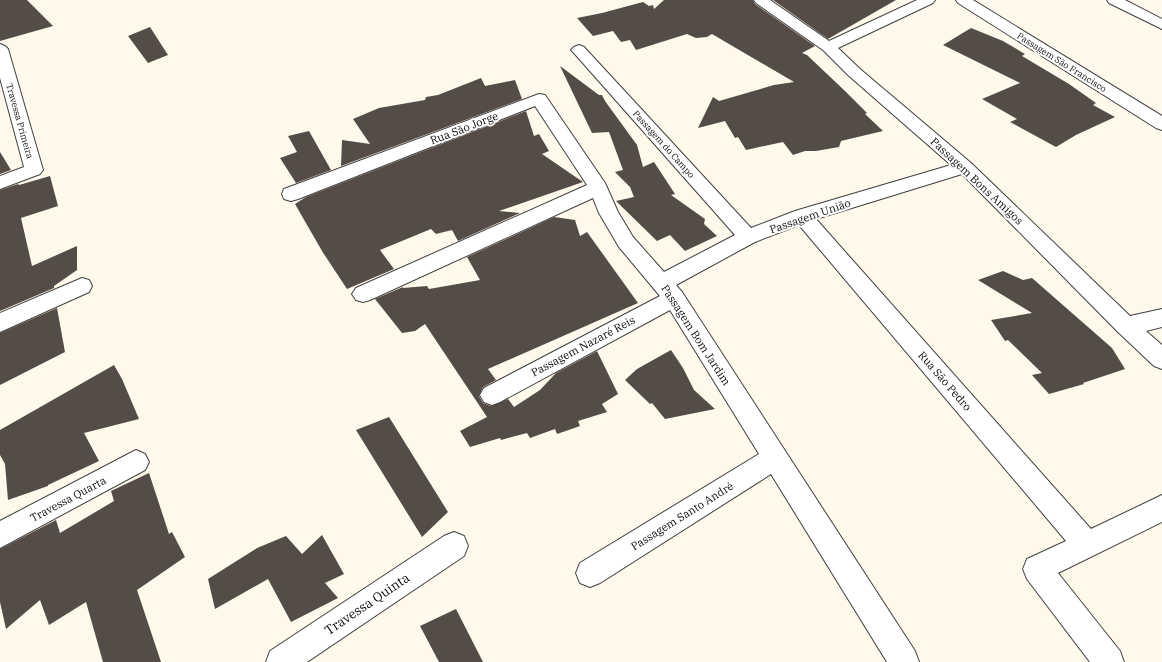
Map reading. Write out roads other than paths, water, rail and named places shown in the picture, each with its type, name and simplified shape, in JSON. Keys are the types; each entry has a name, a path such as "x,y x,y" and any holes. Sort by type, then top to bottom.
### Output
{"street":[{"name":"Passagem Bons Amigos","path":"761,0 828,47 854,72 965,167 1126,326 1162,359"},
{"path":"828,47 928,0"},
{"name":"Passagem São Francisco","path":"962,0 1162,124"},
{"path":"1114,0 1162,25"},
{"name":"Travessa Primeira","path":"0,48 34,170 0,183"},
{"name":"Passagem do Campo","path":"579,50 748,237"},
{"name":"Rua São Jorge","path":"291,194 539,99 598,188"},
{"name":"Passagem União","path":"668,290 748,237 802,216 965,167"},
{"path":"363,294 598,188"},
{"name":"Passagem Bom Jardim","path":"598,188 609,213 626,242 668,290 904,662"},
{"name":"Rua São Pedro","path":"802,216 1087,545"},
{"path":"0,323 82,286"},
{"name":"Passagem Nazaré Reis","path":"492,395 668,290"},
{"path":"1126,326 1162,318"},
{"name":"Passagem Santo André","path":"590,573 774,459"},
{"name":"Travessa Quarta","path":"0,535 136,462"},
{"path":"1109,662 1037,570 1162,508"},
{"name":"Travessa Quinta","path":"281,662 454,546"}]}
